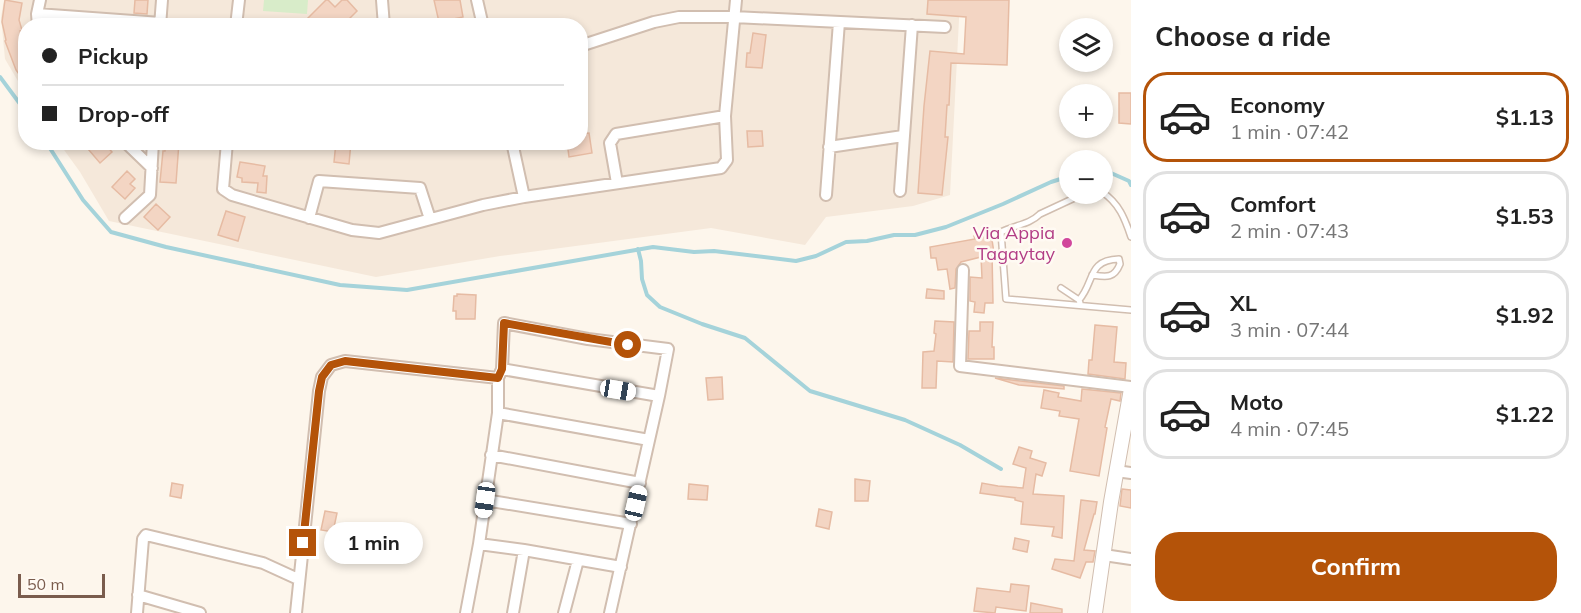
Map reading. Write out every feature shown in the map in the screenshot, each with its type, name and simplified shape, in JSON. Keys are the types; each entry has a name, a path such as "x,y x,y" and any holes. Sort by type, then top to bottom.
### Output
{"street":[{"path":"37,18 40,0"},
{"path":"160,18 162,0"},
{"path":"237,18 239,0"},
{"path":"382,0 383,18"},
{"path":"477,0 481,18"},
{"path":"225,150 223,189 232,195 352,230 379,233 483,205 524,197 721,168 727,160 725,116 736,0"},
{"path":"37,14 69,18"},
{"path":"588,43 654,22 679,17 734,17 945,27"},
{"path":"826,195 839,22"},
{"path":"900,191 912,25"},
{"path":"616,183 609,143 616,134 725,116"},
{"path":"829,147 903,136"},
{"path":"133,150 152,168"},
{"path":"125,218 150,195 153,150"},
{"path":"514,150 524,197"},
{"path":"309,218 319,182 420,188 430,219"},
{"path":"963,270 960,366 1131,388 1095,613"},
{"path":"466,613 479,544 498,412 504,323 608,342 668,350 610,613"},
{"path":"296,613 319,391 322,377 331,365 345,361 500,374 659,396"},
{"path":"498,412 649,441"},
{"path":"491,455 640,483"},
{"path":"1116,471 1131,473"},
{"path":"485,500 631,524"},
{"path":"136,613 143,539 146,535 263,563 298,579"},
{"path":"479,544 621,567"},
{"path":"513,613 524,550"},
{"path":"1104,555 1131,560"},
{"path":"564,613 578,560"},
{"path":"138,595 200,613"}],"lane":[{"path":"1113,200 1127,224 1131,237"},
{"path":"1062,204 1025,224 1001,232 1006,299 1080,303 1131,310"},
{"path":"1080,303 1089,279 1097,267 1103,261 1119,259 1120,264 1112,276 1092,275"},
{"path":"1060,288 1080,303"}],"shaded area":[{"path":"4,0 960,0 950,195 913,206 826,217 805,245 711,228 500,256 376,277 109,221 64,150 588,150 588,18 18,18 18,81 5,59 1,17"}],"green space":[{"path":"264,0 308,0 307,14 263,11"}],"building":[{"path":"5,0 22,3 18,18 18,73 5,41 2,22"},
{"path":"135,0 148,0 147,14 134,13"},
{"path":"326,0 335,7 342,0 347,0 357,11 350,18 308,18"},
{"path":"434,0 460,0 463,17 438,18"},
{"path":"928,0 1009,0 1007,65 951,63 945,137 948,137 942,195 918,193 930,51 964,54 966,17 927,14"},
{"path":"753,33 766,35 762,68 746,67 747,53 750,53"},
{"path":"1119,93 1131,93 1131,124 1119,123"},
{"path":"747,131 762,131 763,146 748,147"},
{"path":"588,133 592,153 569,157 568,150 588,150"},
{"path":"89,150 110,150 112,152 100,163"},
{"path":"178,150 176,183 160,182 163,151"},
{"path":"335,150 350,150 349,164 334,162"},
{"path":"240,162 265,166 263,176 267,176 266,193 257,192 258,183 242,182 242,178 237,177"},
{"path":"127,171 135,179 130,184 135,188 125,199 112,187"},
{"path":"156,204 170,217 158,230 144,217"},
{"path":"226,211 245,217 238,241 218,235"},
{"path":"991,233 994,253 992,253 993,303 985,303 984,313 974,312 975,302 970,301 970,277 982,278 981,257 961,262 956,269 955,288 950,289 947,269 938,270 936,258 931,258 930,247 975,239 974,236"},
{"path":"927,289 944,291 944,299 926,298"},
{"path":"457,294 476,295 475,319 456,319 456,311 453,311 454,296"},
{"path":"935,321 954,322 953,362 937,361 936,388 922,388 923,352 934,351"},
{"path":"980,322 993,322 994,359 968,359 969,331 980,331"},
{"path":"1095,325 1117,327 1114,362 1126,363 1125,379 1088,374 1089,360 1092,360"},
{"path":"722,377 723,399 708,400 706,378"},
{"path":"995,378 1064,386 1064,389 1019,385"},
{"path":"1082,389 1121,393 1120,401 1111,399 1099,476 1070,471 1079,419 1059,416 1060,411 1041,408 1044,390 1059,393 1058,397 1081,401"},
{"path":"1019,447 1032,451 1030,458 1046,463 1042,476 1036,474 1033,494 1064,496 1062,538 1052,536 1054,527 1021,524 1023,502 1015,498 980,493 982,483 1023,488 1026,468 1013,464"},
{"path":"855,479 870,481 868,501 855,501"},
{"path":"172,483 183,485 181,498 170,496"},
{"path":"689,484 708,486 707,500 688,499"},
{"path":"1122,489 1131,490 1131,508 1120,506"},
{"path":"1081,500 1097,502 1084,550 1095,551 1093,562 1086,562 1080,578 1052,569 1055,559 1074,561"},
{"path":"819,509 832,512 829,529 816,526"},
{"path":"325,511 337,513 333,532 321,530"},
{"path":"1015,538 1029,541 1027,552 1013,549"},
{"path":"1011,584 1029,586 1026,611 996,607 995,613 974,611 977,588 1010,592"},
{"path":"1031,603 1062,609 1062,613 1030,613"}],"waterway":[{"path":"0,77 18,101"},
{"path":"51,150 83,200 111,232 166,247 340,285 407,290 653,247 694,252 714,251 796,261 816,256 846,242 867,241 894,235 915,235 946,227 1059,179"},
{"path":"1113,174 1129,181 1131,185"},
{"path":"638,249 642,279 647,295 660,307 745,338 810,391 905,420 960,445 1001,469"}],"place":[{"name":"Via Appia Tagaytay","path":"1067,243"}],"route":[{"path":"303,543 319,391 322,377 331,365 345,361 498,378 502,369 504,323 628,345"}]}
